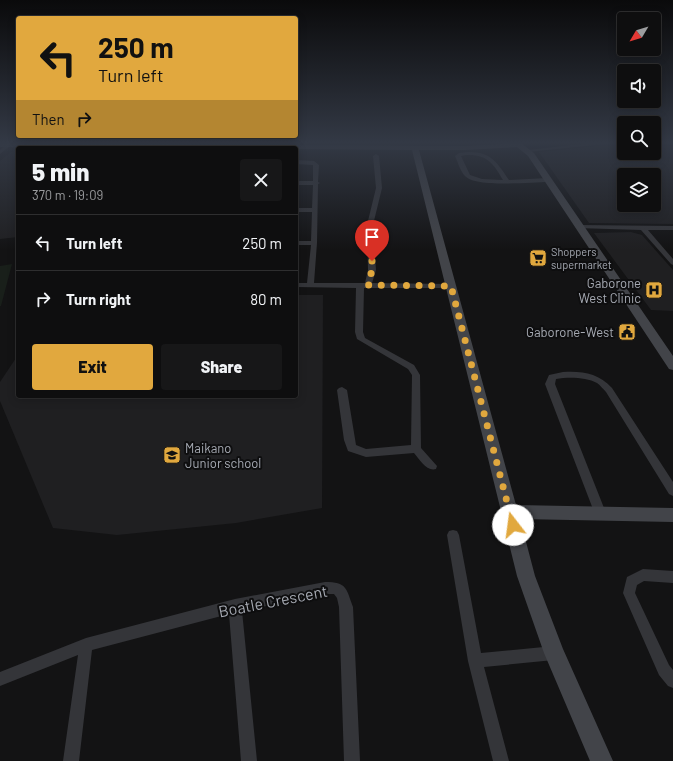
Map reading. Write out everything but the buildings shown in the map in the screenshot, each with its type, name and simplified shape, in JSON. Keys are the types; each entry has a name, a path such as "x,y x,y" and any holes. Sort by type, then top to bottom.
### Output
{"street":[{"path":"310,285 314,243 317,179"},
{"path":"378,179 379,188 370,225 372,270 364,285 359,332 361,339 411,367 416,375 416,449 432,466"},
{"path":"423,179 526,576 554,653 602,761"},
{"path":"474,179 481,181 548,180 673,366"},
{"path":"298,183 317,183"},
{"path":"298,210 315,210"},
{"path":"579,227 673,228"},
{"path":"642,227 673,263"},
{"path":"298,243 314,243"},
{"path":"298,285 451,286"},
{"path":"600,513 550,384 552,377 559,375 592,378 601,382 609,390 673,491"},
{"path":"342,390 349,440 352,448 366,453 416,449"},
{"path":"509,512 673,515"},
{"path":"453,535 475,661 501,761"},
{"path":"673,577 643,575 631,581 629,593 664,670 673,681"},
{"name":"Boatle Crescent","path":"0,679 86,645 235,606 325,588 337,588 342,594 346,607 352,761"},
{"path":"235,606 249,761"},
{"path":"72,761 86,645"},
{"path":"475,661 554,653"}],"shaded area":[{"path":"0,179 16,179 16,237 0,239"},
{"path":"558,179 617,179 617,212 661,212 661,179 673,179 673,224 589,223"},
{"name":"Gaborone West Clinic","path":"631,232 642,235 673,270 673,311 651,310 594,233"},
{"path":"12,264 1,306 0,306 0,266"},
{"name":"Maikano Junior school","path":"298,295 323,295 322,508 236,523 117,535 53,528 0,401 0,382 16,358 16,398 298,398"}],"place":[{"name":"Shoppers supermarket","path":"538,258"},
{"name":"Gaborone West Clinic","path":"654,290"},
{"name":"Gaborone-West","path":"627,332"},
{"name":"Maikano Junior school","path":"172,455"}],"route":[{"path":"372,261 372,270 368,285 451,286 513,525"}]}
